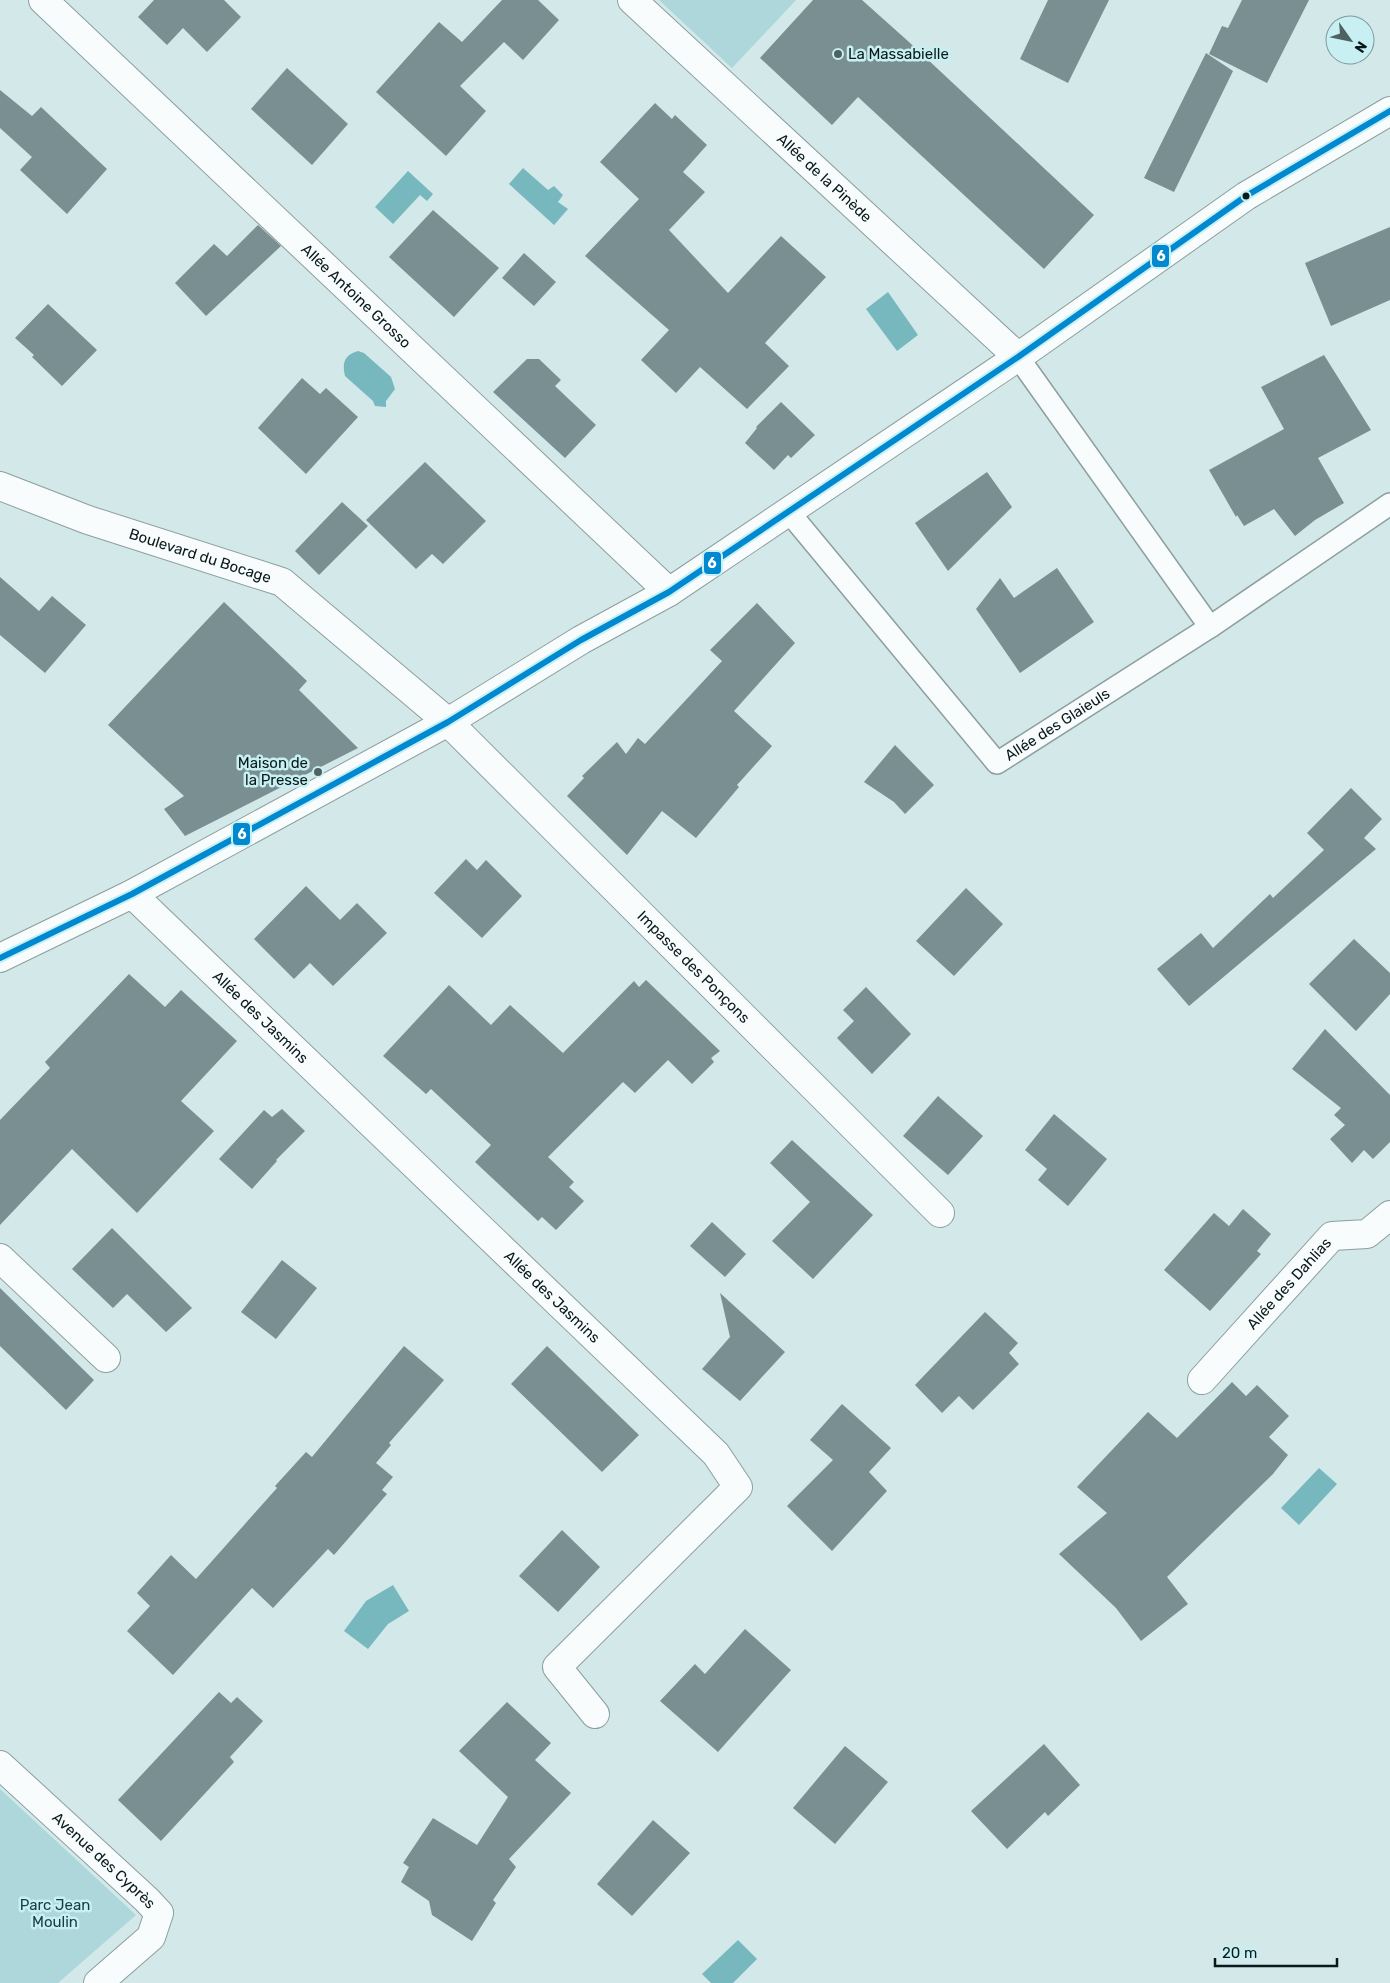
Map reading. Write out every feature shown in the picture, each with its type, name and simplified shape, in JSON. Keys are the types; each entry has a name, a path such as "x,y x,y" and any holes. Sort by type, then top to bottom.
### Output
{"street":[{"name":"Allée Antoine Grosso","path":"43,0 669,592"},
{"name":"Allée de la Pinède","path":"632,0 1018,356"},
{"path":"0,958 132,894 448,722 581,640 669,592 1018,356 1246,196 1390,111"},
{"name":"Boulevard du Bocage","path":"0,486 88,520 282,582 448,722"},
{"name":"Impasse des Ponçons","path":"448,722 940,1213"},
{"name":"Allée des Jasmins","path":"132,894 716,1454 738,1487 558,1667 596,1714"},
{"name":"Allée des Dahlias","path":"1202,1380 1332,1236 1367,1234 1390,1215"},
{"path":"0,1258 106,1358"},
{"name":"Avenue des Cyprès","path":"0,1764 159,1913 150,1937 98,1983"}],"lane":[{"path":"1018,356 1210,627"},
{"name":"Allée des Glaieuls","path":"788,511 997,762 1210,627 1390,504"}],"green space":[{"path":"659,0 796,0 732,68"},
{"name":"Parc Jean Moulin","path":"0,1789 136,1915 58,1983 0,1983"}],"shaded area":[{"path":"523,168 548,190 554,186 563,195 558,202 568,209 554,225 509,184"},
{"path":"408,171 433,194 427,201 420,195 393,224 375,207"},
{"path":"888,292 918,335 897,351 866,309"},
{"path":"358,351 364,353 391,377 395,389 386,401 386,407 375,406 373,401 345,376 345,360"},
{"path":"1319,1468 1337,1484 1299,1525 1281,1508"},
{"path":"393,1585 409,1611 388,1624 368,1649 344,1631 366,1601"},
{"path":"738,1940 757,1959 733,1983 711,1983 702,1974"}],"building":[{"path":"154,0 224,0 241,17 207,52 183,28 167,45 138,17"},
{"path":"502,0 538,0 559,20 523,60 504,42 460,86 486,111 446,156 376,92 439,22 462,42"},
{"path":"813,0 862,0 1094,215 1044,269 858,97 832,125 760,58"},
{"path":"1048,0 1109,0 1068,83 1020,59"},
{"path":"1242,0 1309,0 1267,83 1209,54 1222,26 1228,28"},
{"path":"1206,53 1233,71 1174,192 1144,178"},
{"path":"287,68 348,124 312,165 251,109"},
{"path":"0,90 32,116 41,107 107,169 67,214 20,170 32,157 0,128"},
{"path":"655,103 672,119 675,115 707,145 683,172 705,192 669,230 728,293 781,236 826,277 765,343 789,366 747,409 700,367 676,393 641,360 669,330 585,256 639,199 600,162"},
{"path":"433,210 499,268 454,317 389,257"},
{"path":"258,225 281,246 206,316 175,283 214,244 227,256"},
{"path":"1390,227 1390,300 1331,326 1305,263"},
{"path":"524,253 556,282 534,306 502,278"},
{"path":"48,304 97,350 62,386 32,357 34,355 15,338"},
{"path":"1324,355 1371,430 1318,458 1344,503 1315,520 1295,536 1274,509 1244,526 1237,515 1236,517 1209,470 1284,429 1261,387"},
{"path":"527,359 539,359 561,380 555,386 596,425 565,458 493,392"},
{"path":"302,378 320,394 326,388 358,417 306,474 258,428"},
{"path":"781,402 815,435 791,458 788,455 774,470 745,443 756,427"},
{"path":"425,462 486,521 443,564 432,554 416,569 366,520"},
{"path":"987,472 1012,507 948,571 915,523"},
{"path":"342,502 368,526 319,575 295,551"},
{"path":"1057,568 1094,622 1020,673 976,609 1000,578 1014,598"},
{"path":"0,577 39,611 52,596 86,625 45,673 0,635"},
{"path":"224,602 307,681 299,690 358,748 185,836 164,809 184,796 108,725"},
{"path":"757,603 795,643 734,711 772,746 737,785 739,787 696,838 662,811 627,855 567,796 584,778 582,776 617,742 626,754 638,738 645,744 722,661 710,650"},
{"path":"895,745 934,785 905,814 894,802 864,782"},
{"path":"1351,788 1382,819 1364,838 1376,849 1189,1006 1157,969 1201,933 1213,948 1270,894 1273,898 1324,850 1307,833"},
{"path":"466,859 477,870 486,860 522,896 482,938 434,893"},
{"path":"306,886 340,920 357,903 387,933 333,986 310,963 294,979 254,939"},
{"path":"966,888 1003,924 954,976 916,941"},
{"path":"1354,939 1390,973 1390,994 1356,1031 1309,984"},
{"path":"129,974 165,1007 181,990 237,1041 181,1101 214,1131 137,1213 72,1149 0,1225 0,1120 50,1068 45,1062"},
{"path":"646,980 720,1051 711,1058 714,1062 692,1084 668,1060 635,1093 623,1082 548,1157 574,1182 569,1187 584,1201 556,1230 542,1217 538,1221 475,1162 491,1145 431,1089 426,1094 383,1056 449,985 491,1025 510,1005 563,1053 634,981 639,987"},
{"path":"866,987 911,1034 872,1074 837,1038 854,1021 843,1010"},
{"path":"1325,1029 1390,1095 1390,1142 1373,1159 1364,1150 1352,1163 1330,1139 1345,1125 1334,1115 1341,1108 1292,1069"},
{"path":"938,1096 983,1136 948,1175 903,1136"},
{"path":"282,1109 305,1131 276,1160 252,1189 219,1159 264,1110 272,1117"},
{"path":"1054,1114 1107,1159 1068,1206 1038,1180 1047,1169 1025,1150"},
{"path":"792,1140 873,1215 813,1279 772,1241 810,1202 770,1163"},
{"path":"1243,1209 1271,1234 1257,1251 1261,1254 1210,1311 1164,1270 1214,1213 1229,1226"},
{"path":"712,1222 746,1254 725,1277 690,1246"},
{"path":"112,1228 192,1308 166,1332 127,1294 113,1308 72,1269"},
{"path":"282,1260 317,1288 276,1339 241,1312"},
{"path":"0,1288 94,1380 66,1410 0,1346"},
{"path":"720,1293 785,1352 740,1401 702,1369 730,1337"},
{"path":"985,1312 1018,1343 1009,1353 1019,1364 973,1410 959,1396 942,1413 915,1385"},
{"path":"404,1346 444,1380 389,1443 391,1445 376,1463 393,1477 382,1490 387,1494 334,1555 328,1549 273,1608 252,1588 173,1675 127,1631 150,1606 137,1593 171,1555 196,1579 277,1488 275,1486 306,1452 312,1457"},
{"path":"547,1346 639,1435 602,1472 511,1384"},
{"path":"1232,1382 1246,1396 1257,1385 1289,1416 1269,1437 1288,1455 1273,1474 1167,1577 1188,1604 1141,1641 1116,1608 1059,1554 1107,1513 1077,1487 1148,1412 1177,1438"},
{"path":"842,1404 891,1448 869,1472 887,1491 832,1551 787,1506 833,1460 810,1440"},
{"path":"562,1530 600,1567 558,1612 519,1576"},
{"path":"745,1629 791,1670 718,1752 660,1701 695,1664 705,1674"},
{"path":"219,1692 231,1703 237,1697 263,1721 230,1757 234,1762 161,1841 118,1800"},
{"path":"507,1702 551,1743 535,1760 571,1793 509,1859 516,1867 493,1900 496,1903 472,1941 432,1915 429,1901 401,1882 409,1867 403,1863 433,1818 477,1845 508,1797 459,1751"},
{"path":"1044,1744 1080,1785 1048,1816 1045,1812 1007,1849 971,1811"},
{"path":"845,1746 888,1782 835,1844 793,1808"},
{"path":"653,1820 690,1853 632,1916 597,1884"}],"transit line":[{"name":"6","path":"0,958 132,894 448,722 581,640 669,592 1018,357 1246,196 1390,111"}],"place":[{"name":"La Massabielle","path":"838,54"},
{"name":"Maison de la Presse","path":"318,772"}]}
